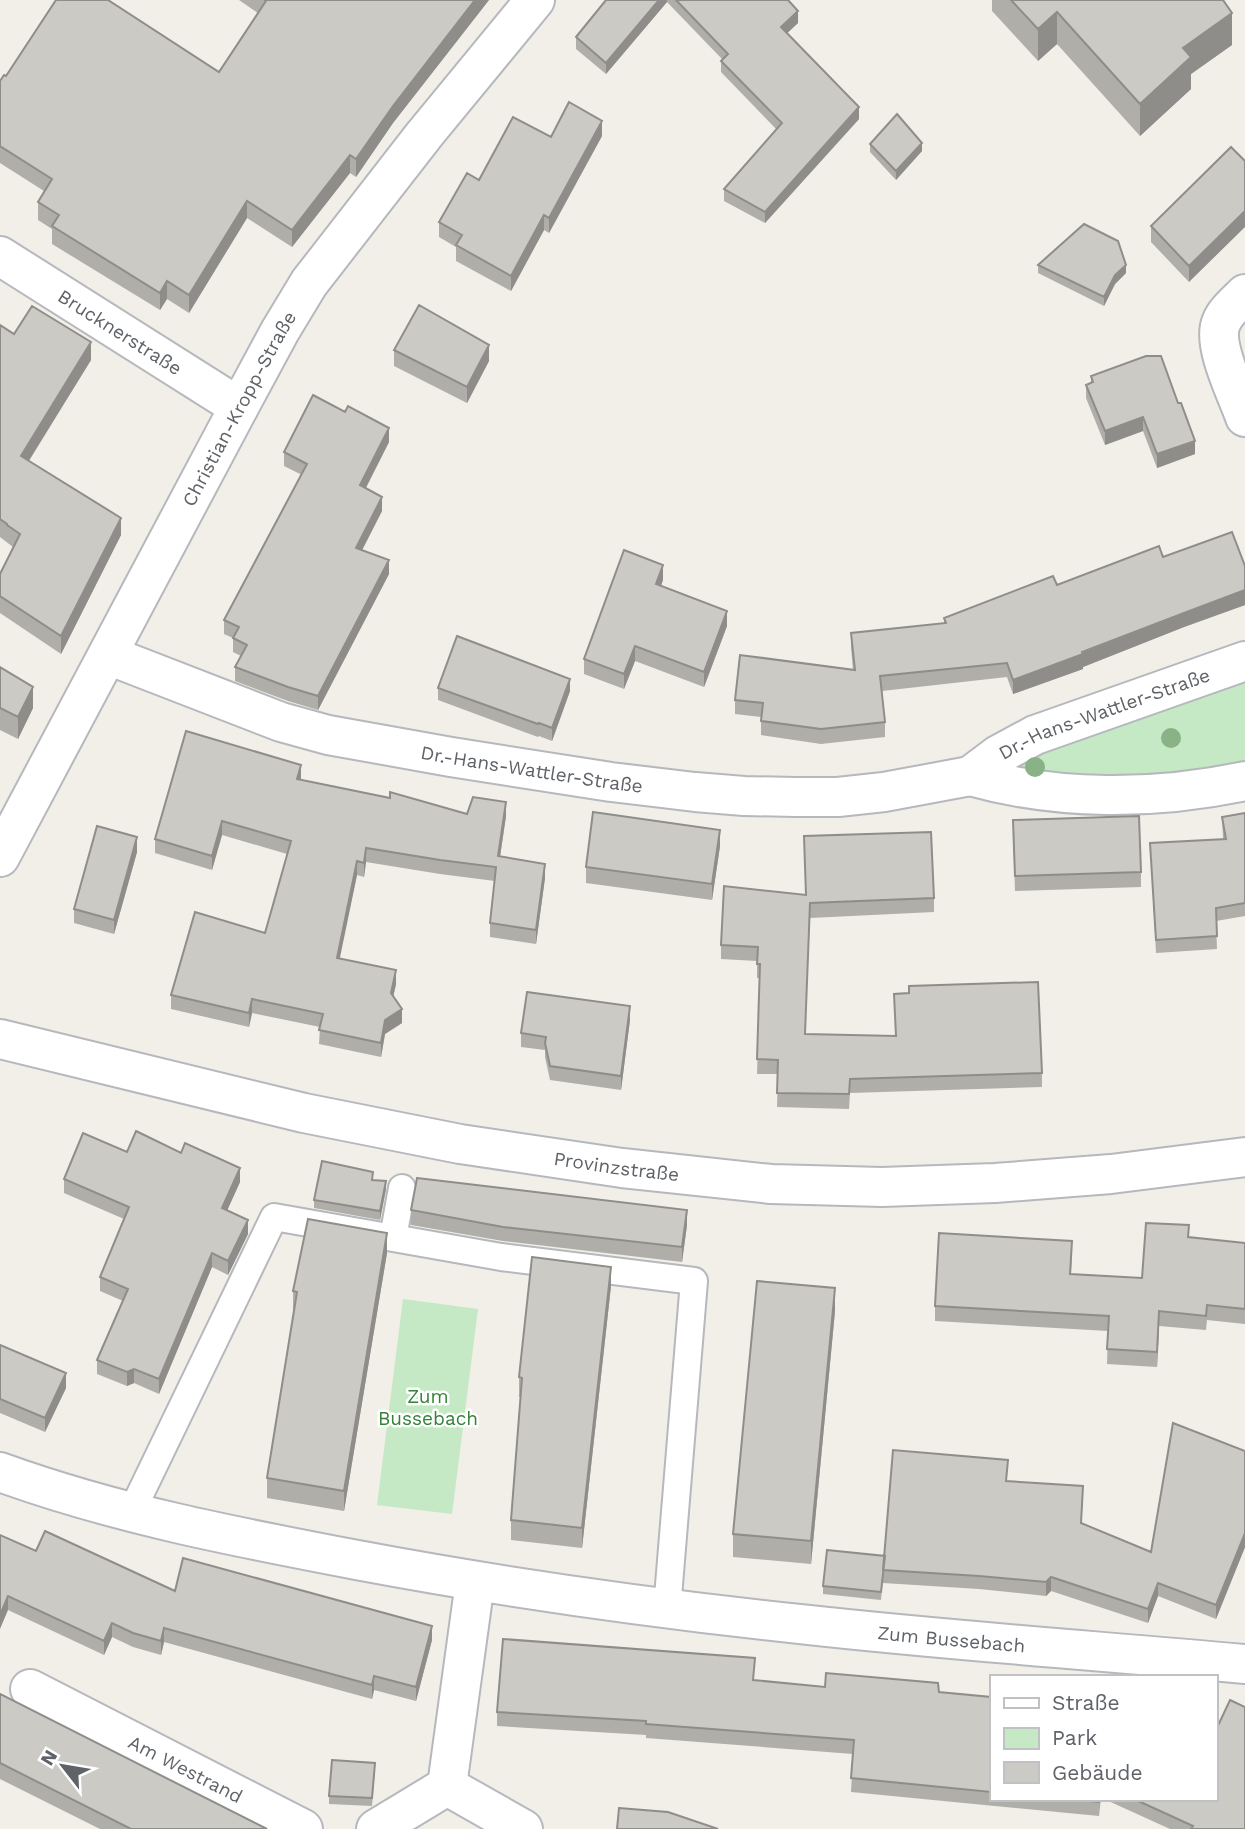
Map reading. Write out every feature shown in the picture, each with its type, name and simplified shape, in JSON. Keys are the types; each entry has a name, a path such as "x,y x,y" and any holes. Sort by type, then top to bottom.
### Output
{"street":[{"name":"Christian-Kropp-Straße","path":"0,857 12,808 108,655 280,331 309,283 424,135 535,0"},
{"name":"Brucknerstraße","path":"0,256 239,407"},
{"path":"1245,294 1225,315 1219,333 1221,352 1245,417"},
{"name":"Dr.-Hans-Wattler-Straße","path":"108,655 281,722 328,734 451,757 695,792 744,796 838,797 884,792 970,776 1048,792 1091,794 1181,792 1245,781"},
{"name":"Dr.-Hans-Wattler-Straße","path":"970,776 998,755 1035,735 1245,661"},
{"name":"Provinzstraße","path":"0,1039 304,1113 460,1144 622,1168 771,1184 882,1187 995,1184 1111,1174 1245,1157"},
{"name":"Zum Bussebach","path":"0,1472 131,1513 209,1532 475,1582 812,1626 1245,1664"},
{"path":"447,1786 475,1582"},
{"name":"Am Westrand","path":"30,1689 303,1829"},
{"path":"376,1829 447,1786"},
{"path":"447,1786 523,1829"}],"lane":[{"path":"393,1238 402,1188"},
{"path":"131,1513 274,1217 501,1256 694,1280 667,1609"}],"green space":[{"path":"1245,680 1245,761 1178,772 1096,778 1000,767"},
{"name":"Zum Bussebach","path":"403,1299 478,1309 452,1514 377,1505"}],"building":[{"path":"56,0 108,0 219,72 265,0 475,0 393,106 356,159 350,155 292,230 247,201 189,295 167,281 160,293 52,226 59,215 38,202 52,179 0,146 0,81"},
{"path":"606,0 659,0 606,63 576,37"},
{"path":"676,0 788,0 798,11 781,27 859,107 765,212 724,189 782,123 721,61 728,54"},
{"path":"1011,0 1223,0 1232,13 1183,48 1191,57 1140,104 1057,12 1038,29"},
{"path":"569,102 602,121 549,218 544,215 511,276 456,245 462,235 439,222 467,173 479,180 513,117 551,137"},
{"path":"897,114 922,143 896,171 870,144"},
{"path":"1231,147 1245,161 1245,211 1189,266 1151,226"},
{"path":"1084,224 1118,241 1126,265 1115,275 1104,297 1038,265"},
{"path":"419,305 489,345 467,387 394,350"},
{"path":"32,306 91,342 21,456 121,518 61,636 0,596 0,574 20,534 0,519 0,325 14,334"},
{"path":"1146,356 1161,356 1195,441 1157,454 1143,417 1105,431 1086,385 1093,382 1091,376"},
{"path":"313,395 345,412 348,406 389,428 360,485 382,497 356,548 389,560 318,696 235,667 247,645 233,638 239,627 224,620 307,464 284,452"},
{"path":"1232,532 1245,566 1245,590 1013,680 1007,663 880,676 885,722 821,729 761,721 763,703 735,700 740,655 855,670 851,633 946,623 944,618 1053,576 1057,585 1159,546 1163,557"},
{"path":"624,550 663,565 656,584 727,611 704,672 635,646 624,674 584,659"},
{"path":"457,636 570,679 552,728 438,688"},
{"path":"0,667 33,687 18,717 0,708"},
{"path":"186,731 301,765 297,779 390,798 390,792 467,814 473,797 506,802 498,856 545,864 536,930 490,923 496,867 366,848 364,863 357,861 337,958 396,970 391,993 402,1009 385,1020 381,1043 319,1030 323,1014 252,999 249,1013 171,995 195,912 265,933 291,841 222,821 212,856 155,839"},
{"path":"593,812 720,830 712,884 586,867"},
{"path":"1245,813 1245,903 1216,908 1217,936 1156,940 1150,843 1226,839 1222,817"},
{"path":"1139,816 1141,872 1015,876 1013,820"},
{"path":"97,826 137,837 114,920 74,909"},
{"path":"931,832 934,898 810,903 805,1034 896,1036 894,994 909,993 909,986 1038,982 1042,1073 850,1079 849,1094 777,1093 778,1060 757,1059 760,964 757,964 758,947 721,945 724,886 806,895 804,836"},
{"path":"527,992 630,1006 621,1076 550,1066 546,1037 521,1033"},
{"path":"136,1131 181,1153 185,1143 240,1168 222,1208 248,1220 228,1261 212,1253 159,1379 134,1369 127,1372 97,1360 128,1289 100,1277 129,1207 64,1179 83,1133 127,1152"},
{"path":"322,1161 373,1172 372,1180 386,1181 380,1211 314,1200"},
{"path":"417,1178 687,1210 682,1247 503,1227 411,1210"},
{"path":"308,1219 387,1233 344,1491 267,1478 297,1292 293,1291"},
{"path":"1146,1223 1189,1225 1188,1237 1245,1243 1245,1309 1207,1305 1206,1316 1159,1311 1157,1352 1107,1349 1109,1316 935,1306 939,1233 1072,1241 1070,1274 1142,1278"},
{"path":"532,1257 611,1267 582,1528 511,1520 522,1378 519,1377"},
{"path":"757,1281 835,1288 811,1541 733,1534"},
{"path":"0,1345 66,1373 45,1418 0,1399"},
{"path":"1173,1423 1245,1451 1245,1533 1216,1605 1158,1583 1148,1609 1051,1577 1046,1582 883,1570 893,1450 1008,1460 1006,1481 1083,1486 1081,1523 1151,1552"},
{"path":"45,1531 175,1591 183,1558 432,1626 416,1687 374,1676 372,1685 164,1628 161,1641 133,1633 112,1623 104,1641 8,1596 0,1615 0,1535 36,1551"},
{"path":"827,1550 885,1556 881,1592 823,1586"},
{"path":"503,1639 755,1658 753,1680 825,1687 826,1673 938,1683 939,1692 990,1697 990,1792 851,1778 854,1740 646,1724 646,1721 497,1712"},
{"path":"0,1694 267,1829 131,1829 0,1763"},
{"path":"1230,1700 1245,1707 1245,1829 1191,1829 1193,1826 1138,1801 1217,1801 1217,1728"},
{"path":"332,1760 375,1763 372,1798 329,1796"},
{"path":"619,1808 668,1812 718,1829 617,1829"}]}
